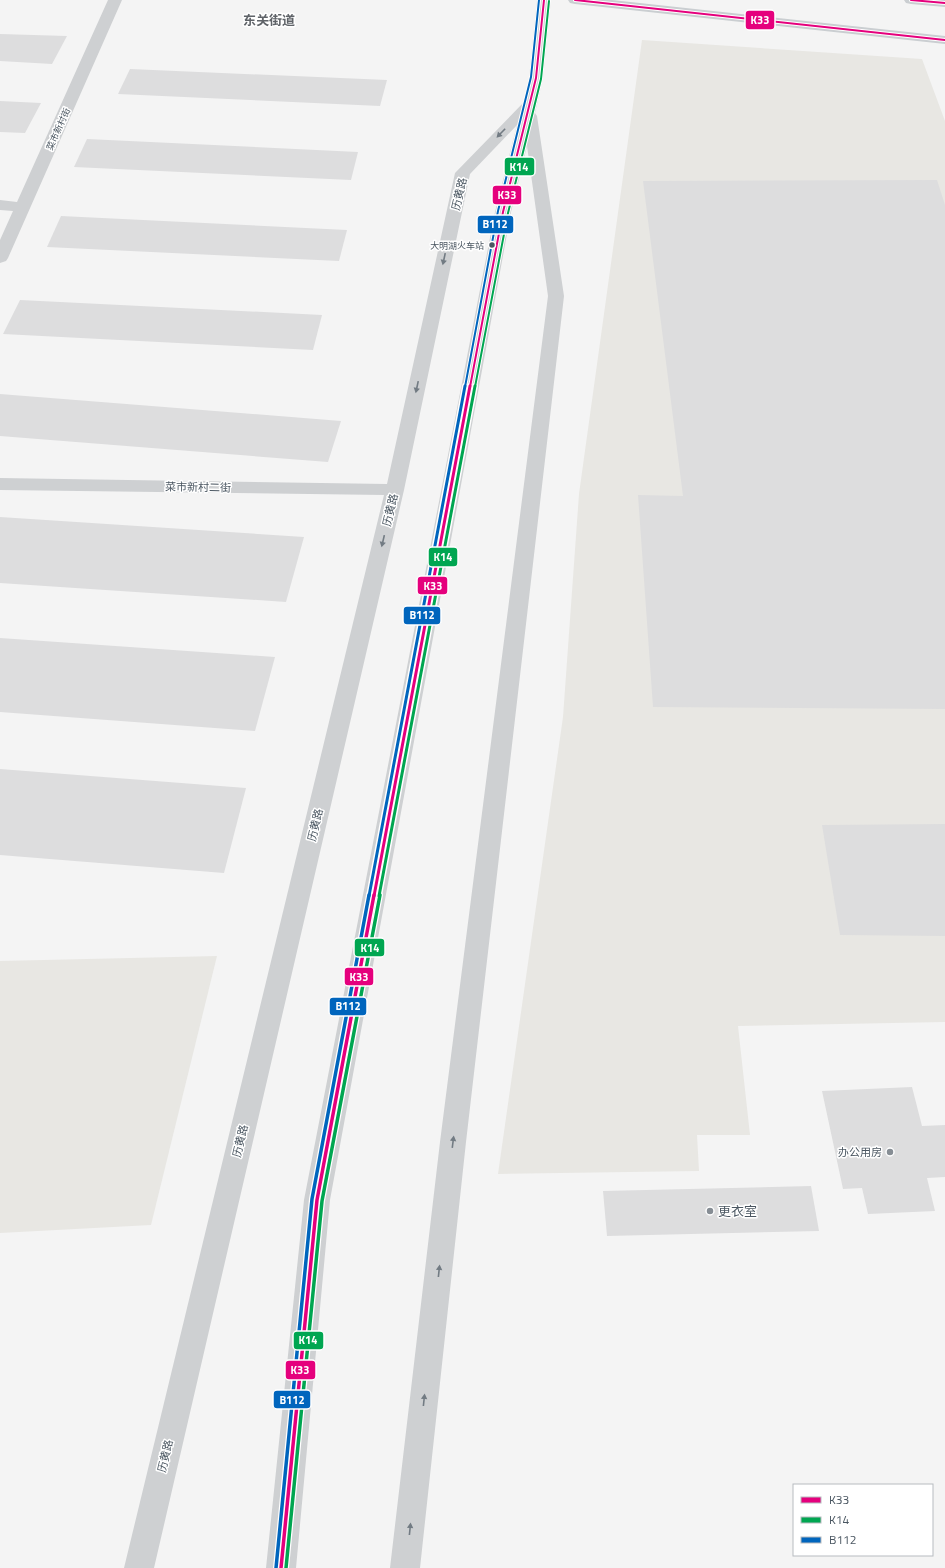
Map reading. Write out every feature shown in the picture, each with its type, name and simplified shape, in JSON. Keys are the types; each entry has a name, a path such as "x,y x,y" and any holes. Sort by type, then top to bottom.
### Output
{"main road":[{"path":"574,0 945,40"},
{"path":"911,0 945,3"}],"street":[{"name":"菜市新村街","path":"0,258 116,0"},
{"name":"历黄路","path":"281,1568 317,1200 503,212 528,105 536,78 544,0"},
{"name":"历黄路","path":"139,1568 395,490 463,173 528,105"},
{"name":"历黄路","path":"405,1568 453,1142 556,296 528,105"},
{"path":"0,206 23,207"},
{"name":"菜市新村二街","path":"0,484 395,490"}],"shaded area":[{"path":"642,40 922,59 945,121 945,1022 738,1026 750,1135 697,1135 699,1171 498,1174 563,717 579,494"},
{"path":"217,956 151,1225 0,1233 0,961"}],"building":[{"path":"0,34 67,36 52,64 0,61"},
{"path":"130,69 387,80 380,106 118,94"},
{"path":"0,101 41,103 25,133 0,132"},
{"path":"87,139 358,152 351,180 74,167"},
{"path":"937,180 945,205 945,709 653,707 638,495 683,496 643,181"},
{"path":"61,216 347,230 339,261 47,247"},
{"path":"20,300 322,315 313,350 3,334"},
{"path":"0,394 341,421 328,462 0,436"},
{"path":"0,517 304,537 286,602 0,583"},
{"path":"0,638 275,657 255,731 0,712"},
{"path":"0,769 246,788 224,873 0,855"},
{"path":"945,824 945,936 840,935 822,825"},
{"name":"办公用房","path":"912,1087 922,1126 945,1125 945,1177 927,1178 935,1211 868,1214 862,1188 843,1189 822,1091"},
{"name":"更衣室","path":"811,1186 819,1231 607,1236 603,1191"}],"transit line":[{"name":"B112","path":"276,1568 312,1199 498,211 531,77 539,0"},
{"name":"K33","path":"281,1568 317,1200 503,212 536,78 544,0"},
{"name":"K33","path":"575,0 945,40"},
{"name":"K33","path":"911,0 945,3"},
{"name":"K14","path":"286,1568 322,1201 508,213 541,79 549,1"}],"place":[{"name":"大明湖火车站","path":"492,245"},
{"name":"办公用房","path":"890,1152"},
{"name":"更衣室","path":"710,1211"}],"district":[{"name":"东关街道","path":"269,20"}]}
